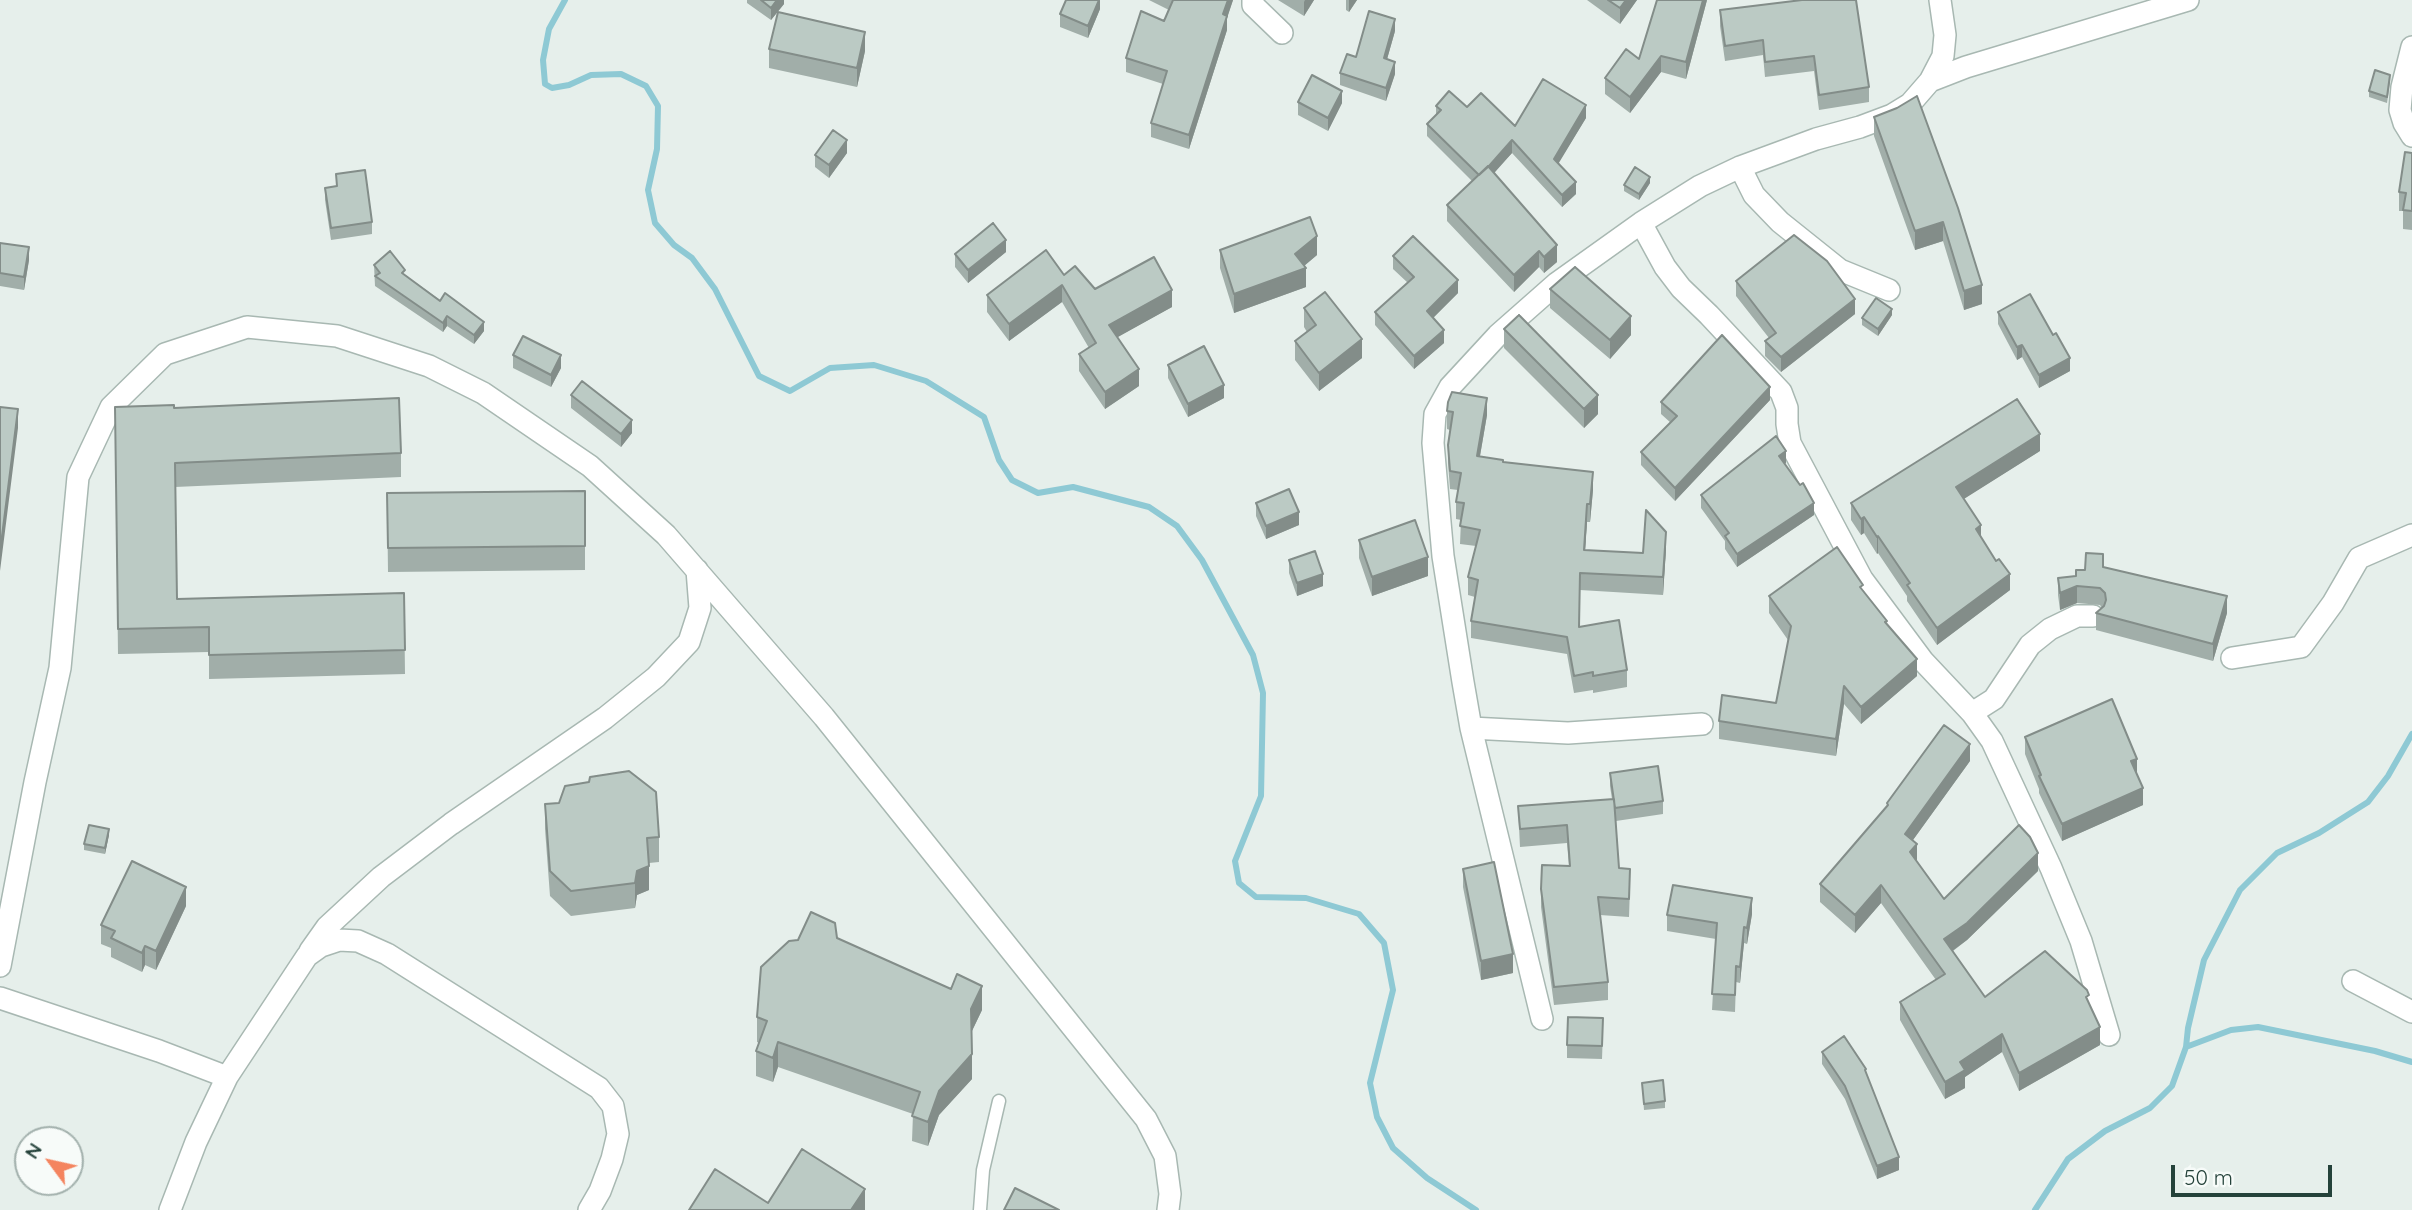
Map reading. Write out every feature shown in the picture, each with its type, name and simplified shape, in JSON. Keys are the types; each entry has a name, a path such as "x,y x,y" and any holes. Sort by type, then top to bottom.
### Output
{"street":[{"path":"1253,0 1253,5 1282,33"},
{"path":"1542,1019 1471,728 1443,556 1433,443 1435,414 1450,387 1499,335 1557,283 1642,223 1700,186 1740,167 1816,139 1892,116 1910,104 1930,81 1943,57 1945,35 1940,0"},
{"path":"1930,81 1977,63 2188,0"},
{"path":"2412,47 2402,87 2400,110 2412,136"},
{"path":"1740,167 1754,195 1780,222 1840,270 1889,290"},
{"path":"1642,223 1665,267 1681,288 1781,392 1787,408 1790,443 1862,579 1923,661 1972,713 1992,741 2081,941 2109,1035"},
{"path":"0,966 60,668 78,477 111,407 165,354 247,327 337,336 429,366 483,393 590,466 666,535 824,718 1146,1119 1166,1156 1170,1194 1168,1210"},
{"path":"2232,659 2301,647 2333,603 2359,558 2412,535"},
{"path":"170,1210 196,1142 227,1077 327,927 381,877 451,824 594,726 656,677 689,642 700,608 697,570"},
{"path":"1972,713 1994,699 2030,645 2050,629 2077,616 2093,616"},
{"path":"1471,728 1568,733 1702,724"},
{"path":"307,956 321,946 339,940 358,942 387,954 599,1088 613,1106 618,1134 600,1191 589,1210"},
{"path":"2353,981 2412,1012"},
{"path":"0,998 159,1051 227,1077"}],"lane":[{"path":"980,1210 983,1170 999,1101"}],"building":[{"path":"761,0 777,0 771,8"},
{"path":"1066,0 1099,0 1088,26 1060,14"},
{"path":"1173,0 1228,0 1223,14 1227,16 1189,135 1151,123 1167,71 1126,58 1141,11 1164,21"},
{"path":"1608,0 1626,0 1620,8"},
{"path":"1657,0 1703,0 1686,62 1661,56 1630,97 1605,78 1626,49 1639,59"},
{"path":"1802,0 1856,0 1869,87 1819,95 1814,56 1765,62 1763,40 1725,46 1720,10"},
{"path":"1369,11 1395,19 1384,58 1395,62 1386,88 1340,73 1347,54 1356,57"},
{"path":"778,12 865,32 857,68 769,49"},
{"path":"2375,70 2390,75 2387,97 2369,91"},
{"path":"1312,75 1342,91 1328,118 1298,102"},
{"path":"1543,79 1586,105 1554,159 1576,182 1562,195 1512,140 1479,175 1427,124 1441,110 1436,106 1449,91 1467,107 1481,93 1515,126"},
{"path":"1917,96 1958,208 1982,285 1964,291 1943,222 1915,231 1874,117"},
{"path":"833,130 847,140 829,165 815,155"},
{"path":"2405,152 2412,153 2412,211 2403,210 2406,193 2399,192"},
{"path":"1488,166 1557,245 1544,257 1539,251 1514,275 1447,205"},
{"path":"1635,167 1650,177 1639,194 1624,185"},
{"path":"365,170 372,222 331,228 325,188 337,186 336,174"},
{"path":"1310,217 1317,236 1295,254 1306,268 1234,294 1220,250"},
{"path":"993,223 1006,240 968,270 955,254"},
{"path":"1794,235 1827,261 1855,299 1781,357 1765,341 1776,333 1736,281"},
{"path":"1413,236 1458,280 1427,311 1444,330 1414,356 1375,312 1414,277 1393,256"},
{"path":"0,243 29,247 24,277 0,273"},
{"path":"1046,250 1064,275 1075,266 1095,289 1154,257 1172,290 1109,325 1139,369 1105,392 1079,354 1096,343 1062,285 1009,324 987,295"},
{"path":"390,251 405,270 402,273 440,301 445,293 484,322 474,335 447,316 443,323 375,276 380,273 374,265"},
{"path":"1575,267 1631,316 1610,340 1550,289"},
{"path":"1325,292 1362,339 1319,373 1295,341 1316,325 1304,308"},
{"path":"2030,294 2053,335 2056,333 2070,358 2039,375 2022,345 2017,347 1998,312"},
{"path":"1876,298 1892,309 1878,329 1862,318"},
{"path":"1519,315 1598,395 1584,409 1504,329"},
{"path":"1722,335 1770,387 1675,488 1641,452 1677,416 1661,402"},
{"path":"523,336 561,355 551,375 513,355"},
{"path":"1204,346 1224,385 1188,404 1168,365"},
{"path":"582,381 632,420 621,434 571,395"},
{"path":"1452,392 1487,398 1477,456 1503,462 1593,472 1590,504 1587,504 1584,550 1643,553 1646,510 1666,532 1663,577 1580,573 1579,627 1619,620 1627,670 1593,676 1593,672 1574,676 1567,637 1471,621 1478,580 1468,577 1480,530 1460,526 1464,503 1456,502 1461,473 1450,471 1448,445 1453,412 1447,411"},
{"path":"399,398 401,453 175,463 177,599 404,593 405,650 209,655 209,627 118,629 115,407 174,405 174,408"},
{"path":"2017,399 2040,434 1956,487 1981,525 1976,529 1996,561 1999,559 2010,574 1937,628 1878,536 1864,517 1861,519 1851,503"},
{"path":"0,407 18,409 0,552"},
{"path":"1776,436 1786,451 1779,456 1800,485 1803,483 1814,503 1737,554 1725,536 1729,533 1701,495"},
{"path":"1289,489 1299,512 1266,526 1256,503"},
{"path":"585,491 585,546 388,548 387,493"},
{"path":"1415,520 1428,557 1372,577 1359,540"},
{"path":"1837,547 1863,585 1860,587 1887,621 1885,622 1917,659 1861,707 1844,686 1836,739 1719,721 1722,695 1776,703 1791,626 1769,596"},
{"path":"1315,551 1323,574 1297,583 1289,560"},
{"path":"2086,553 2103,554 2103,567 2227,596 2213,644 2096,613 2106,600 2105,593 2100,588 2077,586 2060,593 2058,578 2076,576 2076,570 2085,570"},
{"path":"2112,699 2137,759 2131,761 2143,788 2062,824 2039,776 2041,775 2025,737"},
{"path":"1944,725 1970,744 1905,834 1917,844 1910,852 1944,899 2019,825 2030,837 2038,853 1967,923 1944,939 1985,997 2045,951 2087,990 2089,995 2086,997 2100,1027 2019,1073 2002,1034 1960,1062 1965,1070 1945,1082 1900,1002 1945,974 1881,885 1855,915 1820,884 1888,805"},
{"path":"1658,766 1663,801 1615,808 1610,773"},
{"path":"629,771 656,792 659,837 647,838 649,866 637,871 635,883 571,891 550,871 545,804 559,803 565,786 589,782 590,777"},
{"path":"1614,799 1619,868 1630,869 1629,899 1598,897 1608,982 1554,987 1541,889 1542,865 1570,866 1567,825 1520,829 1518,806"},
{"path":"89,825 109,829 105,848 84,844"},
{"path":"132,861 186,887 156,951 145,946 142,953 111,938 115,931 101,925"},
{"path":"1494,862 1513,954 1481,961 1463,869"},
{"path":"1673,885 1752,898 1747,928 1744,927 1740,967 1736,966 1735,995 1712,994 1717,923 1667,915"},
{"path":"811,912 835,923 837,938 951,989 957,974 982,986 971,1009 972,1054 939,1091 928,1122 912,1116 920,1092 778,1042 773,1058 756,1051 767,1021 757,1017 761,967 789,941 798,940"},
{"path":"1568,1017 1603,1018 1602,1046 1567,1045"},
{"path":"1844,1036 1866,1069 1899,1157 1877,1166 1845,1086 1822,1052"},
{"path":"1663,1080 1665,1101 1644,1104 1642,1083"},
{"path":"802,1149 865,1189 851,1210 689,1210 715,1169 768,1203"},
{"path":"1015,1188 1059,1210 1004,1210"}],"waterway":[{"path":"565,0 549,29 543,60 545,84 552,88 569,85 591,75 621,74 646,86 658,106 657,149 648,190 655,223 674,245 692,258 715,289 759,376 790,391 830,368 874,365 926,381 984,417 999,460 1012,480 1038,493 1073,487 1149,507 1177,526 1202,560 1253,655 1263,693 1261,796 1235,861 1239,883 1256,897 1306,898 1359,914 1384,943 1393,990 1370,1083 1377,1117 1393,1148 1427,1178 1476,1210"},
{"path":"2035,1210 2068,1159 2105,1131 2150,1108 2172,1086 2186,1047 2204,960 2240,890 2277,853 2319,833 2368,802 2388,776 2412,734"},
{"path":"2186,1047 2231,1030 2258,1027 2375,1051 2412,1062"}]}
